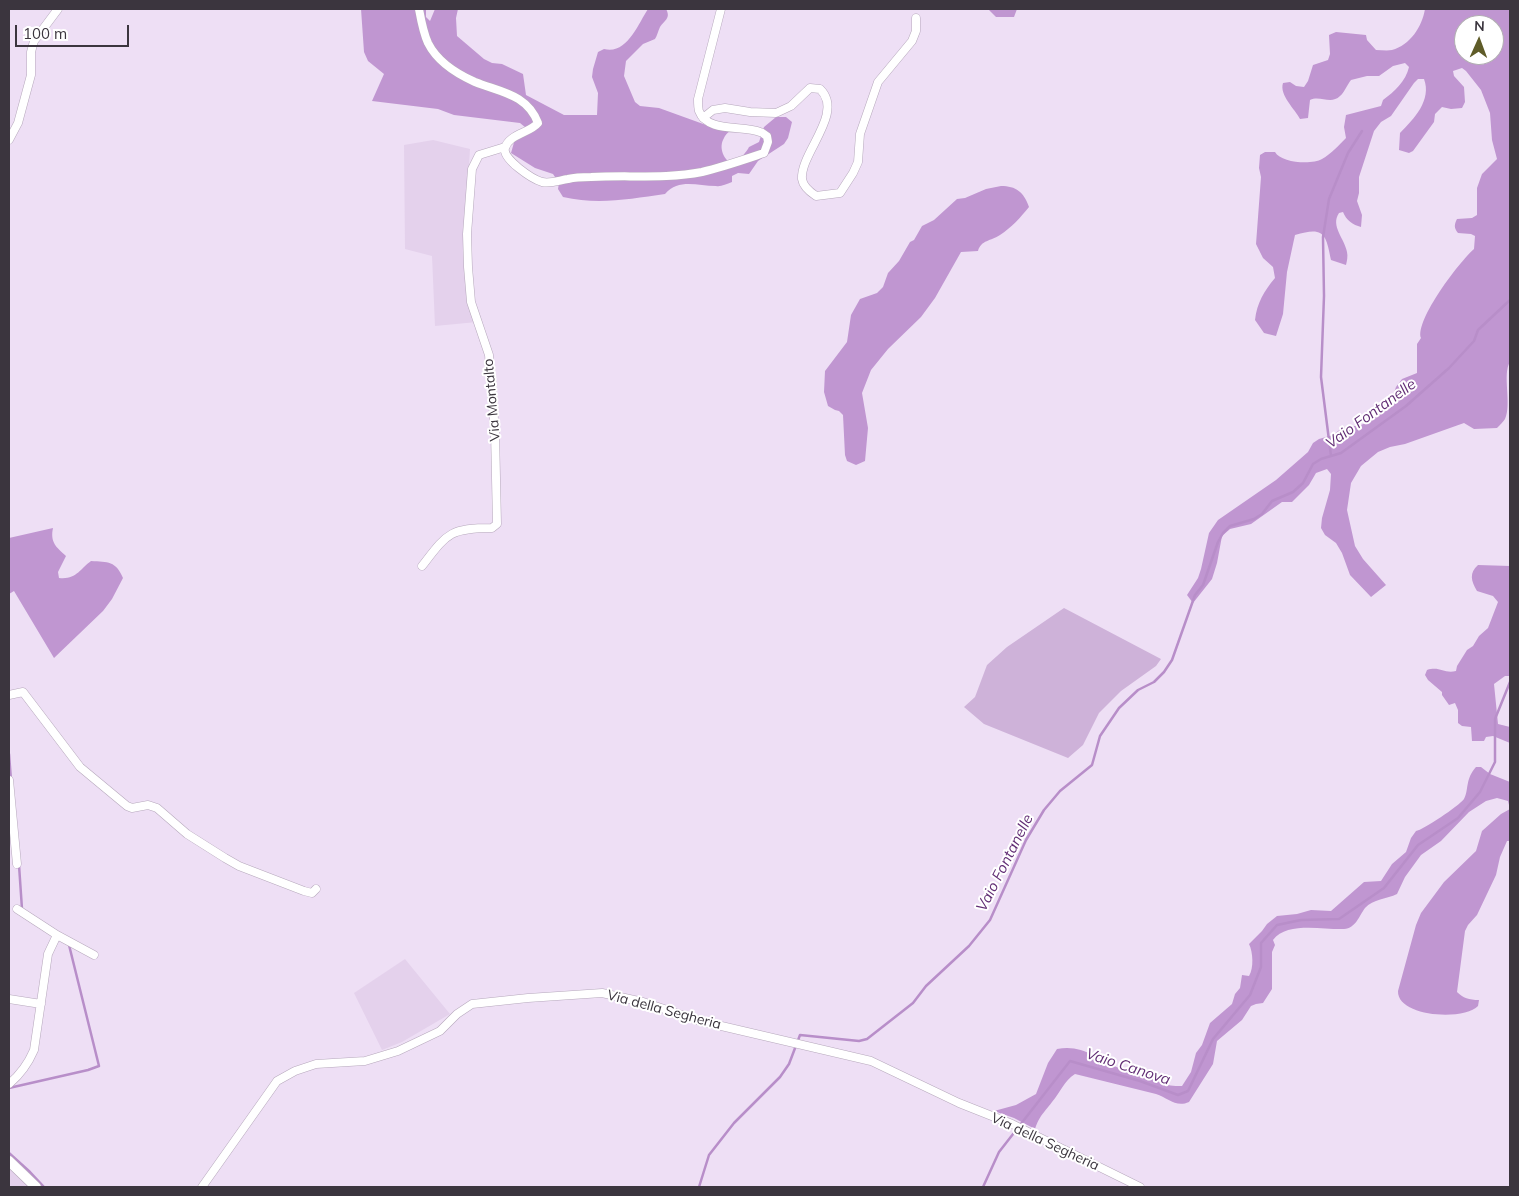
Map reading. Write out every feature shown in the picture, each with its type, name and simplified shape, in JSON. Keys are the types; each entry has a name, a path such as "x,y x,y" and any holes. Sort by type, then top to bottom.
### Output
{"street":[{"path":"9,140 18,123 31,75 31,52 34,40 58,9"},
{"name":"Via Montalto","path":"419,9 428,43 439,58 450,68 475,81 506,92 522,102 534,114 538,123 534,128 508,142 505,148 479,155 472,170 467,234 468,267 471,302 489,354 495,432 497,524 492,528 472,528 455,531 441,542 422,566"},
{"path":"505,148 505,153 509,160 541,182 550,183 569,178 592,176 640,177 700,172 764,153 768,142 767,136 760,132 724,127 711,123 703,118 698,111 698,99 721,9"},
{"path":"703,118 713,110 724,108 776,113 791,106 810,88 820,89 826,94 825,120 804,166 802,179 807,190 816,196 840,193 858,162 860,134 878,82 912,40 916,31 916,18"},
{"path":"9,695 23,692 80,768 127,806 132,808 148,805 156,808 187,834 239,866 304,891 312,893 316,889"},
{"path":"9,780 17,864"},
{"path":"17,909 57,935 94,955"},
{"path":"9,1084 19,1076 34,1050 48,954 57,935"},
{"name":"Via della Segheria","path":"202,1187 277,1081 295,1071 316,1064 365,1061 398,1051 440,1030 456,1014 472,1004 602,993 643,1002 700,1021 871,1061 960,1103 1012,1124 1140,1187"},
{"path":"9,999 41,1004"},
{"path":"9,1162 36,1187"}],"shaded area":[{"path":"361,9 426,9 426,17 430,21 435,9 458,9 456,18 457,36 484,59 492,63 502,64 523,74 526,95 564,115 597,115 598,93 592,77 598,52 604,49 612,50 625,43 636,30 648,9 666,9 668,17 660,27 655,39 643,44 626,61 624,76 635,102 640,106 659,108 706,125 736,127 726,135 722,142 722,150 725,157 733,165 749,147 759,142 764,127 776,117 786,117 792,122 788,138 784,144 758,161 749,174 738,173 732,176 732,182 722,186 682,184 670,189 665,194 601,201 563,197 558,189 559,183 553,174 535,168 511,153 515,139 531,132 520,123 454,115 438,109 372,101 384,74 368,61 364,52"},
{"path":"988,9 1017,9 1014,17 996,17"},
{"path":"1425,9 1510,9 1510,362 1507,374 1508,405 1505,419 1497,428 1474,429 1464,423 1405,444 1390,447 1378,452 1361,466 1351,483 1347,510 1355,546 1363,559 1386,585 1371,597 1350,575 1336,543 1325,535 1321,528 1330,490 1331,474 1327,469 1316,473 1309,485 1292,502 1282,502 1251,524 1230,529 1222,536 1212,579 1193,603 1187,595 1198,578 1209,533 1218,520 1276,480 1308,452 1313,443 1319,439 1333,435 1342,428 1361,425 1370,421 1387,407 1396,387 1402,379 1417,373 1417,344 1421,338 1421,330 1425,318 1431,305 1449,278 1474,249 1475,236 1458,233 1455,223 1457,219 1472,218 1477,215 1477,188 1482,174 1497,159 1492,140 1490,113 1481,90 1462,68 1453,71 1454,76 1464,87 1465,102 1462,108 1451,109 1442,107 1435,114 1434,122 1413,151 1409,153 1399,150 1400,133 1411,122 1424,102 1426,87 1424,79 1418,79 1414,83 1391,116 1381,122 1374,131 1359,177 1357,201 1362,215 1361,227 1350,222 1343,212 1339,213 1337,218 1337,228 1347,252 1346,265 1331,260 1325,238 1322,234 1312,231 1295,235 1287,272 1283,314 1276,336 1264,333 1255,320 1257,308 1275,278 1273,267 1263,258 1256,244 1261,177 1259,168 1260,155 1265,152 1275,152 1283,159 1297,162 1311,162 1322,159 1346,138 1344,127 1346,115 1381,106 1383,100 1402,81 1409,67 1405,63 1393,66 1379,76 1367,76 1351,80 1337,99 1310,100 1308,118 1300,119 1285,97 1282,88 1283,83 1290,82 1296,86 1304,87 1313,65 1328,60 1330,54 1329,35 1336,32 1366,35 1367,40 1376,50 1392,50 1410,40 1421,22"},
{"path":"433,140 470,149 464,245 477,322 435,326 432,256 405,249 404,145"},
{"path":"1001,186 1011,187 1019,191 1025,197 1029,207 1008,229 981,245 978,251 961,252 935,298 921,317 888,349 871,370 862,393 868,428 865,461 856,465 847,461 843,415 828,406 824,392 825,371 847,342 851,315 860,299 877,293 883,287 888,273 899,261 922,226 934,220 957,199"},
{"path":"53,528 53,541 66,556 58,572 59,578 74,576 91,561 114,565 123,578 103,611 54,658 14,591 9,594 9,538"},
{"path":"1478,565 1510,566 1510,676 1505,676 1494,684 1498,724 1510,727 1510,743 1493,736 1486,737 1484,741 1472,741 1471,727 1462,726 1458,723 1458,710 1455,703 1449,705 1442,692 1425,675 1427,670 1431,669 1448,672 1456,671 1467,650 1473,646 1479,636 1488,628 1498,602 1493,596 1477,591 1472,580 1472,574"},
{"path":"1064,608 1161,659 1156,666 1121,691 1099,713 1083,745 1068,758 984,724 964,707 975,697 987,665 1007,647"},
{"path":"1476,767 1481,767 1490,774 1510,782 1510,809 1508,801 1497,798 1486,801 1469,812 1441,841 1421,855 1405,877 1397,894 1368,905 1352,926 1344,929 1296,928 1279,934 1273,940 1275,945 1272,952 1272,989 1263,1003 1251,1006 1242,1020 1217,1041 1213,1064 1189,1102 1180,1104 1156,1094 1075,1074 1065,1084 1042,1115 1035,1129 1014,1118 994,1111 1016,1105 1036,1094 1048,1063 1057,1049 1082,1050 1119,1068 1146,1070 1162,1083 1182,1086 1191,1072 1196,1053 1202,1045 1210,1023 1232,1004 1235,994 1240,988 1242,975 1249,976 1252,969 1252,960 1249,944 1267,924 1277,916 1297,914 1311,910 1331,911 1364,882 1381,881 1392,864 1406,852 1411,838 1416,831 1441,817 1464,799 1470,776"},
{"path":"1510,809 1510,841 1507,841 1500,857 1496,875 1477,915 1465,931 1457,992 1472,1000 1479,1000 1478,1006 1471,1011 1446,1015 1419,1011 1408,1006 1401,1000 1398,991 1421,913 1444,882 1476,851 1482,831 1501,814"},
{"path":"405,959 450,1014 402,1042 382,1050 354,993"},
{"path":"9,1165 31,1187 11,1187 9,1184"}],"waterway":[{"path":"1331,456 1321,377 1324,296 1323,237 1329,199 1348,153 1362,131"},
{"name":"Vaio Fontanelle","path":"699,1187 709,1155 734,1123 780,1077 789,1064 800,1035 859,1041 867,1039 913,1003 926,986 969,946 990,920 1026,840 1044,810 1060,791 1092,765 1100,736 1119,708 1138,690 1154,682 1172,660 1195,595 1203,585 1223,533 1230,526 1254,519 1262,514 1272,501 1293,492 1303,483 1313,464 1321,459 1341,453 1406,406 1449,368 1474,341 1478,330 1510,300"},
{"name":"Vaio Canova","path":"983,1187 999,1152 1070,1061 1140,1081 1178,1095 1188,1091 1213,1039 1250,995 1261,967 1261,943 1277,925 1301,920 1339,919 1384,888 1418,845 1458,818 1480,792 1495,762 1495,719 1510,682"},
{"path":"9,754 11,780"},
{"path":"19,865 22,909"},
{"path":"9,1088 99,1066 69,945"},
{"path":"9,1153 44,1187"}]}
